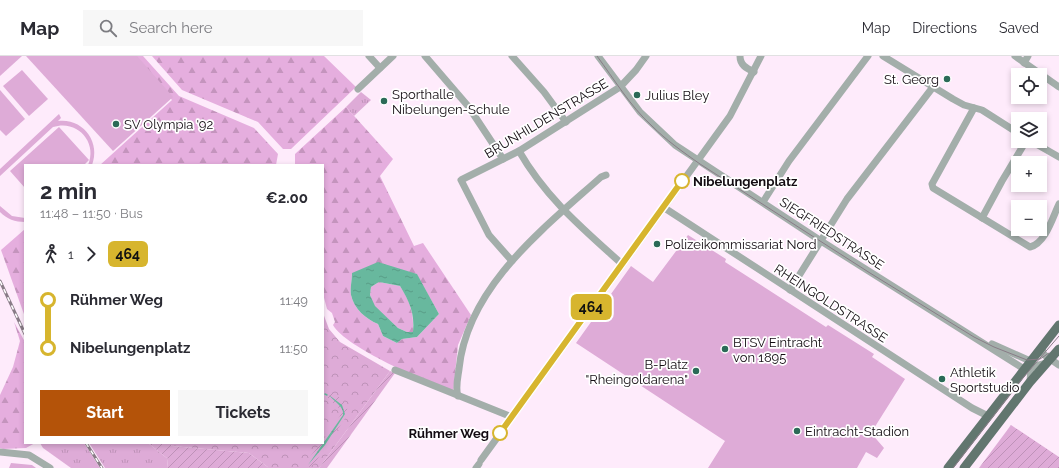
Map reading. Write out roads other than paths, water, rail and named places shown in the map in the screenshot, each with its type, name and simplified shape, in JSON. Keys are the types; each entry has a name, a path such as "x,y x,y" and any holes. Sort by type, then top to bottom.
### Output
{"main road":[{"path":"948,468 1059,325"},
{"path":"964,468 1030,382 1059,349"}],"street":[{"path":"369,56 380,68"},
{"path":"358,89 393,56"},
{"path":"425,56 468,106 503,159"},
{"path":"512,56 539,87 566,122"},
{"name":"SIEGFRIEDSTRASSE","path":"598,56 640,112 658,131 697,160 821,241 975,336 1002,352 1026,358 1028,366"},
{"name":"BRUNHILDENSTRASSE","path":"512,261 488,235 461,180 518,151 621,86 646,56"},
{"path":"763,202 789,161 868,56"},
{"path":"883,56 964,105 982,110 1011,129"},
{"path":"1014,56 1059,87"},
{"path":"1024,63 1028,56"},
{"path":"479,464 736,106 760,58"},
{"path":"740,59 744,66 754,72"},
{"path":"790,290 846,199 933,87"},
{"path":"974,108 932,184 933,188 1030,246 1037,244 1042,239 1059,204"},
{"path":"982,218 1022,148"},
{"path":"1043,148 1059,157"},
{"path":"518,151 540,183 563,211 622,264"},
{"path":"458,396 456,392 460,358 468,332 492,287 512,261 600,177 606,175"},
{"name":"RHEINGOLDSTRASSE","path":"663,207 972,408 988,416"},
{"path":"1042,346 1043,354 1048,361"},
{"path":"1030,382 1028,366 1048,361 1059,365"},
{"path":"395,370 512,417"},
{"path":"0,452 30,455 50,468"}],"water":[{"path":"378,262 417,274 439,314 417,337 402,339 397,343 383,336 378,324 365,316 355,305 351,295 352,273","holes":["379,282 400,286 411,308 413,332 407,332 398,328 375,306 370,295 371,287"]},
{"path":"329,395 342,405 345,414 325,445 308,465 343,415 340,407"}],"tram line":[{"path":"597,56 629,101 644,118 669,141 700,164 870,273 974,337 994,347 1027,360 1040,359 1049,353"},
{"path":"953,468 1022,379 1059,336"}],"railway":[{"path":"0,281 24,332"},
{"path":"87,444 102,468"}],"place":[{"name":"St. Georg","path":"947,79"},
{"name":"Julius Bley","path":"637,95"},
{"name":"Sporthalle Nibelungen-Schule","path":"384,101"},
{"name":"SV Olympia '92","path":"116,124"},
{"name":"Nibelungenplatz","path":"682,181"},
{"name":"Polizeikommissariat Nord","path":"657,244"},
{"name":"BTSV Eintracht von 1895","path":"725,349"},
{"name":"B-Platz \"Rheingoldarena\"","path":"696,371"},
{"name":"Athletik Sportstudio","path":"942,379"},
{"name":"Eintracht-Stadion","path":"797,431"},
{"name":"Rühmer Weg","path":"500,433"}]}
